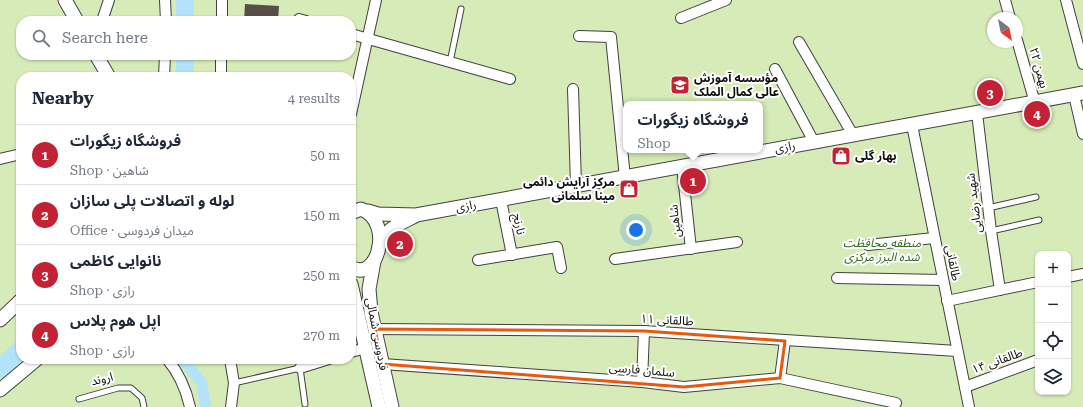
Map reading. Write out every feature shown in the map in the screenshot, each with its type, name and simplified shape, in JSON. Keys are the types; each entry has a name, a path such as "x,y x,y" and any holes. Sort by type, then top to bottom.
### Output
{"street":[{"path":"65,0 74,16"},
{"path":"104,16 109,0"},
{"path":"165,0 166,16"},
{"path":"222,0 222,16"},
{"path":"356,91 376,0"},
{"path":"681,18 726,0"},
{"path":"1005,0 1008,12"},
{"path":"1066,0 1083,64"},
{"path":"356,36 510,79"},
{"path":"580,36 611,37 625,178"},
{"path":"799,42 854,135"},
{"name":"۲۲ بهمن","path":"1019,48 1035,103"},
{"path":"99,60 106,72"},
{"path":"164,72 165,60"},
{"path":"221,72 222,60"},
{"path":"775,69 814,142"},
{"path":"573,89 576,185"},
{"path":"1079,94 1083,134"},
{"name":"رازی","path":"763,151 1079,94"},
{"name":"شهید رضایی","path":"977,113 988,208 1000,290"},
{"name":"طالقانی","path":"912,125 969,407"},
{"name":"رازی","path":"416,215 576,185 625,178 754,153"},
{"path":"0,159 16,155"},
{"name":"شاهین","path":"682,166 691,249"},
{"name":"نارنج","path":"501,200 512,255"},
{"path":"358,209 378,214 416,215"},
{"path":"358,209 374,218 378,225 380,234 376,257"},
{"path":"356,271 362,271 368,267 376,257 381,238 397,225 416,215"},
{"path":"868,245 934,238"},
{"path":"615,259 737,242"},
{"path":"478,260 557,247 561,268"},
{"name":"فردوسی شمالی","path":"376,257 369,289 371,312 392,407"},
{"path":"1071,276 1083,274"},
{"path":"837,278 943,280"},
{"path":"947,301 1035,283"},
{"path":"0,320 16,305"},
{"name":"فردوسی شمالی","path":"356,305 379,407"},
{"name":"طالقانی ۱۱","path":"375,329 644,331 957,351"},
{"path":"642,382 644,331"},
{"path":"780,378 785,341"},
{"path":"356,351 366,348"},
{"name":"طالقانی ۱۴","path":"965,387 1035,361"},
{"path":"0,390 31,364"},
{"path":"171,364 187,391 190,407"},
{"path":"231,364 234,383 231,407"},
{"path":"300,368 313,364"},
{"name":"سلمان فارسی","path":"382,364 642,382 684,387 780,378 896,403"}],"lane":[{"path":"450,62 461,8"},
{"path":"988,208 1036,197"},
{"path":"991,231 1039,220"},
{"path":"234,383 300,368 305,404"},
{"name":"اروند","path":"79,399 118,388 131,388 142,398 144,407"}],"highlighted area":[{"path":"375,329 644,331 785,341 780,378 684,387 382,364"}],"green space":[{"name":"منطقه محافظت شده البرز مرکزی","path":"0,0 1083,0 1083,407 0,407"}],"building":[{"path":"245,4 279,6 278,16 244,16"}],"waterway":[{"path":"185,0 185,16"},
{"path":"185,60 185,72"},
{"path":"0,369 16,354"},
{"path":"186,364 202,383 205,407"}],"place":[{"name":"مؤسسه آموزش عالی کمال الملک","path":"680,85"},
{"name":"نانوایی کاظمی","path":"990,93"},
{"name":"اپل هوم پلاس","path":"1037,114"},
{"name":"بهار گلی","path":"841,156"},
{"name":"فروشگاه زیگورات","path":"693,181"},
{"name":"مرکز آرایش دائمی مینا سلمانی","path":"629,189"},
{"name":"لوله و اتصالات پلی سازان","path":"400,244"}]}
